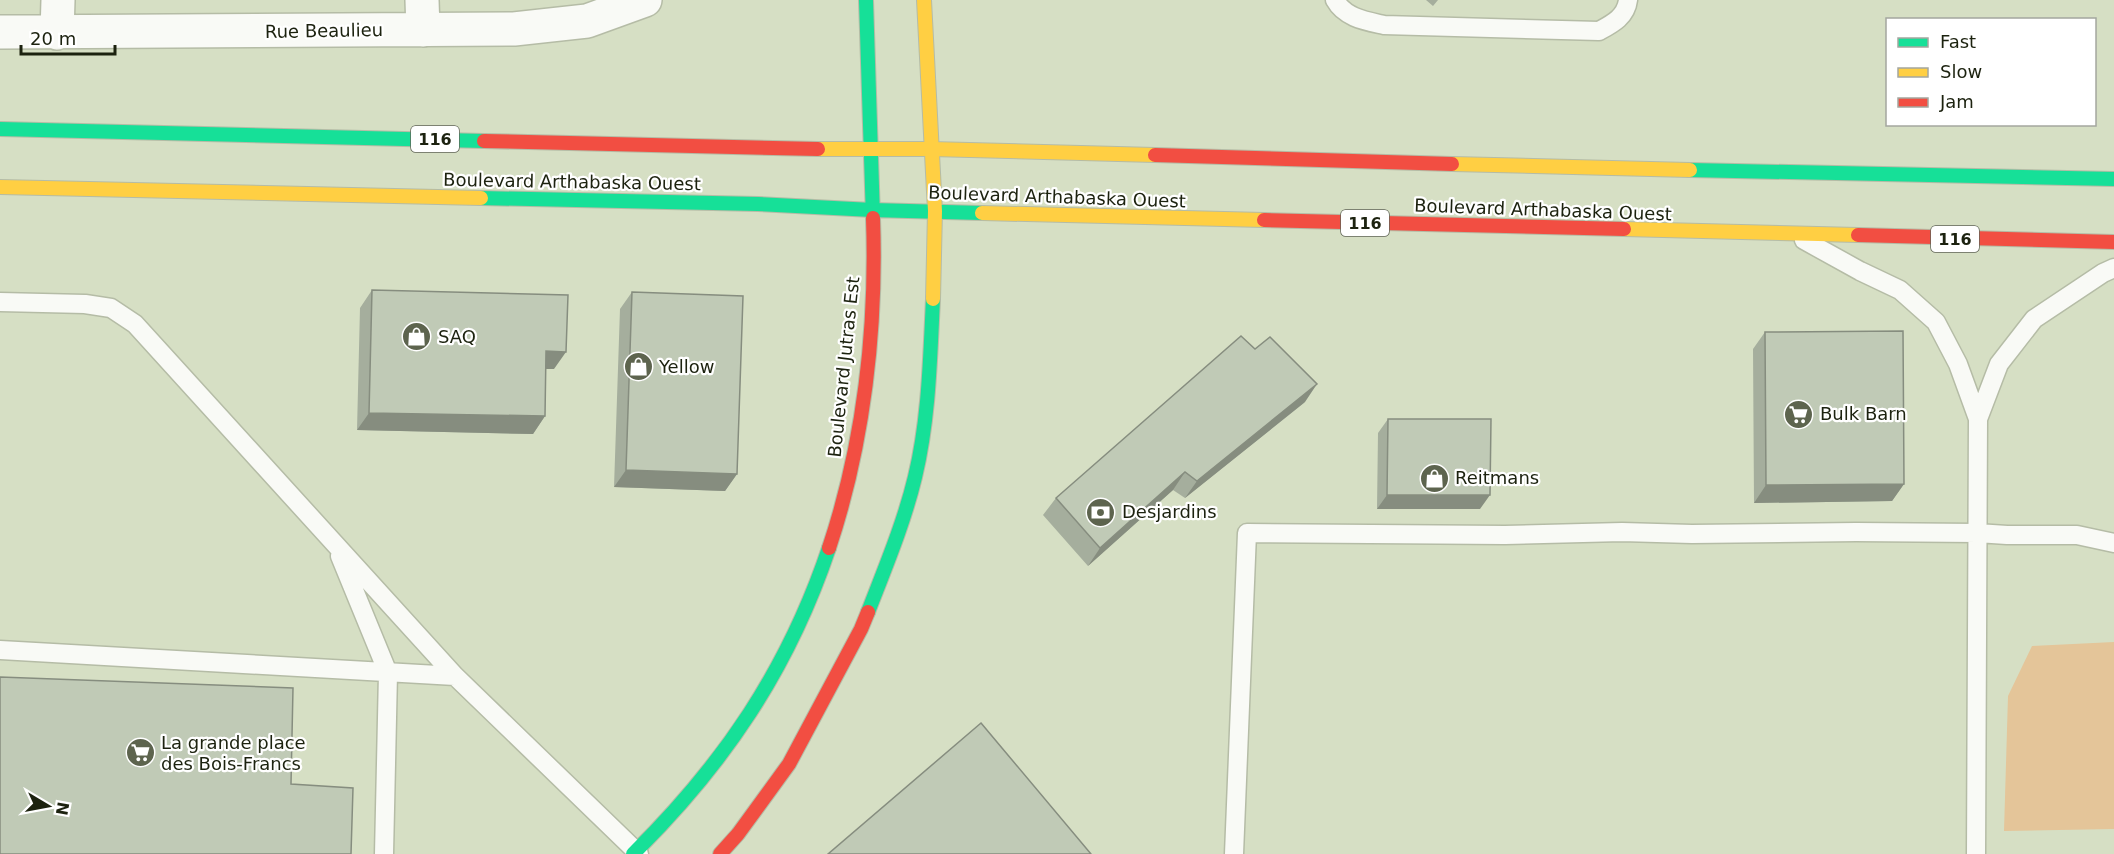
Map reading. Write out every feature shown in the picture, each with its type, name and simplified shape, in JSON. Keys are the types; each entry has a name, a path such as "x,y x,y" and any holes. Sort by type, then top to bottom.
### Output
{"main road":[{"name":"Boulevard Jutras Est","path":"636,853 694,792 743,724 781,660 799,626 832,542 853,465 863,397 873,276 866,0"},
{"path":"720,854 738,834 789,764 861,629 891,552 915,478 927,401 935,263 935,211 924,0"},
{"name":"116","path":"0,129 2114,178"},
{"name":"Boulevard Arthabaska Ouest","path":"0,187 758,204 872,210 2114,242"}],"street":[{"path":"57,33 58,0"},
{"name":"Rue Beaulieu","path":"0,32 57,33 422,15 514,29 587,21 645,0"}],"lane":[{"path":"1335,0 1339,6 1359,20 1384,25 1599,31 1618,21 1628,5 1628,0"},
{"path":"1796,235 1860,271 1900,290 1936,322 1958,364 1978,419"},
{"path":"1976,854 1978,419 1999,364 2034,319 2114,268"},
{"path":"0,302 85,304 111,308 135,324 455,676 636,853"},
{"path":"1234,854 1247,533 1505,535 1623,532 1692,534 1977,533 2077,535 2114,543"},
{"path":"335,544 388,673 384,854"},
{"path":"0,651 455,676"}],"shaded area":[{"path":"2114,642 2114,829 2004,831 2008,696 2032,646"}],"building":[{"path":"372,290 568,295 566,352 546,351 545,416 369,413"},
{"path":"632,292 743,296 737,474 626,470"},
{"path":"1903,331 1904,484 1766,485 1765,332"},
{"path":"1241,336 1255,349 1270,337 1317,384 1197,481 1185,472 1100,548 1056,498"},
{"path":"1388,419 1491,419 1490,495 1387,495"},
{"name":"La grande place des Bois-Francs","path":"0,677 293,688 291,784 353,788 351,854 0,854"},
{"path":"981,723 1091,854 828,854"}],"traffic: fast":[{"path":"866,0 873,218"},
{"path":"0,129 484,141"},
{"path":"1690,170 2114,179"},
{"path":"481,198 758,204 982,213"},
{"path":"868,612 894,545 920,455 928,389 933,299"},
{"path":"633,854 696,785 750,713 794,635 829,548"}],"traffic: slow":[{"path":"924,0 935,211 933,299"},
{"path":"818,149 931,149 1155,155"},
{"path":"1452,164 1690,170"},
{"path":"0,187 481,198"},
{"path":"982,213 1264,220"},
{"path":"1624,229 1858,235"}],"traffic: jam":[{"path":"484,141 818,149"},
{"path":"1155,155 1452,164"},
{"path":"829,548 851,468 866,385 873,301 873,218"},
{"path":"1264,220 1624,229"},
{"path":"1858,235 2114,242"},
{"path":"720,854 738,834 789,764 868,612"}],"place":[{"name":"SAQ","path":"417,337"},
{"name":"Yellow","path":"638,367"},
{"name":"Bulk Barn","path":"1799,414"},
{"name":"Reitmans","path":"1434,478"},
{"name":"Desjardins","path":"1101,512"},
{"name":"La grande place des Bois-Francs","path":"140,753"}]}
